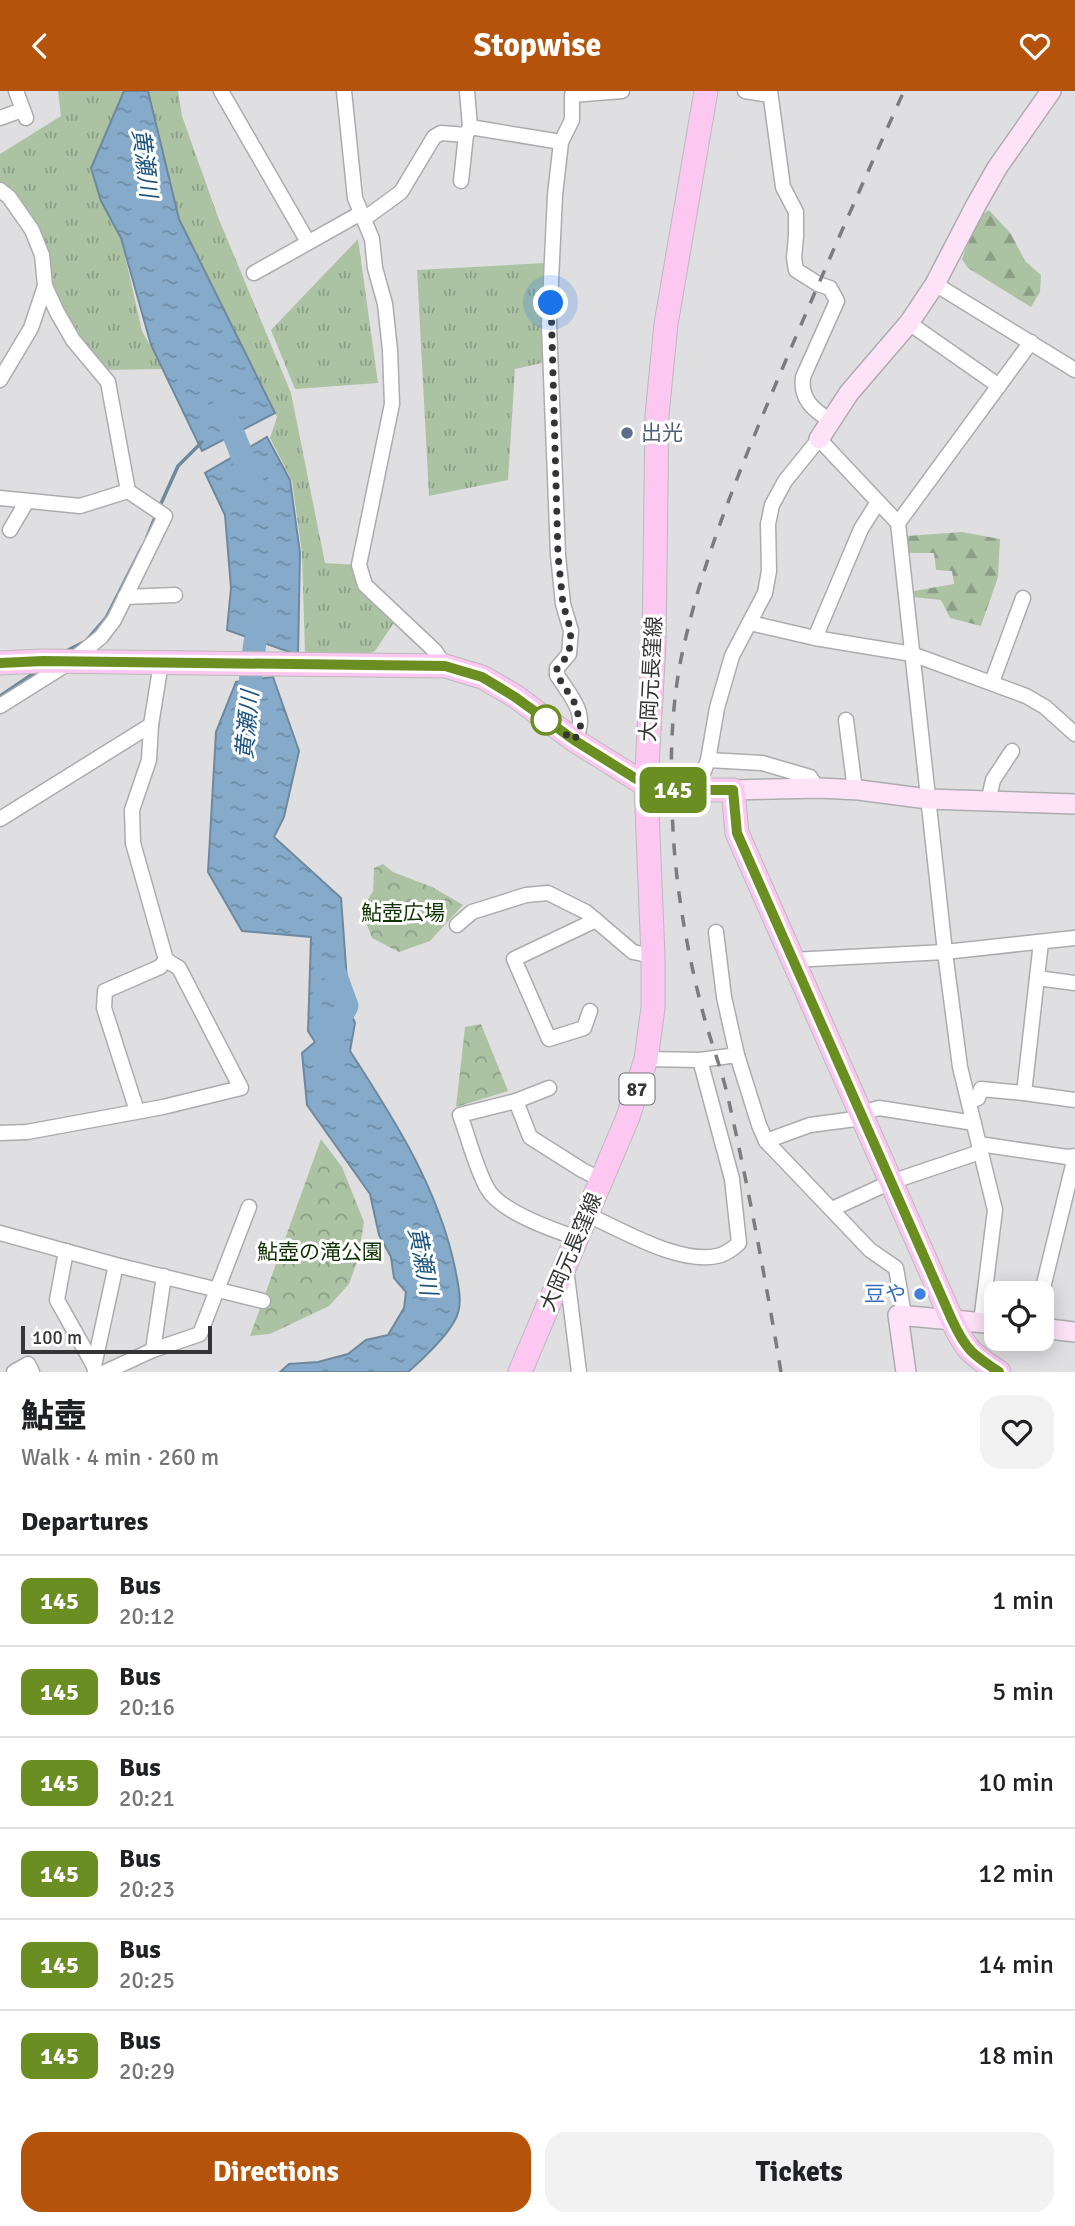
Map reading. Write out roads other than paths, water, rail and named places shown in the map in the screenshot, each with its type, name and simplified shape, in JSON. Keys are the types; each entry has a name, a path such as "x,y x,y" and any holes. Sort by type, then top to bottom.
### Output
{"main road":[{"name":"大岡元長窪線","path":"520,1372 628,1117 646,1059 653,1008 646,785 654,643 657,415 666,324 706,91"},
{"path":"0,663 445,666 482,677 646,785 671,790 733,790 737,833 952,1320 970,1352 999,1372"}],"street":[{"path":"0,118 24,114 16,91"},
{"path":"221,91 308,242"},
{"path":"344,91 355,198 372,239 375,268 385,304 392,404 361,552 360,576 365,585 435,651 445,666"},
{"path":"461,181 468,131 467,91"},
{"path":"574,740 581,729 580,715 557,675 557,668 569,654 571,631 563,604 558,555 550,324 555,195 561,142 572,120 570,93 622,91"},
{"path":"745,91 770,93 783,187 796,212 796,270 830,289 837,301 803,377 802,389 806,400 818,413 831,421"},
{"path":"697,790 708,759 717,708 732,656 765,593 769,571 768,524 772,505 785,481 819,439 849,393 909,323 935,284 997,168 1051,91"},
{"path":"254,274 308,242 363,216 401,192 434,137 468,131 561,142"},
{"path":"0,190 9,197 32,230 42,255 45,286 73,340 108,382 128,491 165,516 114,620 100,638 57,662 0,706"},
{"path":"935,284 1075,370"},
{"path":"0,380 31,328 45,286"},
{"path":"909,323 999,386"},
{"path":"898,523 1031,342"},
{"path":"819,439 898,523 960,1067 995,1210 991,1281"},
{"path":"0,498 80,506 128,491"},
{"path":"10,530 27,501"},
{"path":"815,638 861,529 878,502"},
{"path":"125,597 174,595"},
{"path":"992,682 1023,598"},
{"path":"750,623 815,638 912,654 992,682 1045,707 1075,734"},
{"path":"0,1133 27,1132 241,1088 179,968 166,960 133,843 132,810 149,760 151,725 172,663"},
{"path":"846,720 855,790"},
{"path":"0,819 151,725"},
{"path":"988,802 993,780 1012,751"},
{"path":"708,759 762,763 789,770 810,777 817,788"},
{"path":"733,790 817,788 928,799 1075,804"},
{"path":"457,925 472,912 541,892 548,893 586,912 633,951 653,956"},
{"path":"590,1011 583,1028 549,1039 514,959 596,920"},
{"path":"716,932 724,997 737,1055 766,1142 870,1250 896,1268 904,1315"},
{"path":"792,960 945,952 1073,938"},
{"path":"1024,1093 1041,942"},
{"path":"137,1111 104,1008 105,991 160,967 166,960"},
{"path":"1037,978 1075,983"},
{"path":"646,1059 700,1060 737,1055"},
{"path":"587,1215 656,1246 684,1254 719,1255 739,1243 732,1179 700,1060"},
{"path":"549,1088 516,1101 460,1115 488,1190 536,1224 578,1238"},
{"path":"969,1102 978,1098 981,1089 1075,1100"},
{"path":"516,1101 530,1137 602,1180"},
{"path":"766,1142 810,1125 862,1115 879,1108 974,1123"},
{"path":"832,1209 891,1182 979,1148 1075,1156 1045,1281"},
{"path":"98,1370 200,1334 249,1207"},
{"path":"0,1233 263,1301"},
{"path":"66,1251 57,1300 98,1370"},
{"path":"98,1370 117,1265"},
{"path":"566,1267 579,1372"},
{"path":"153,1350 164,1276"},
{"path":"906,1372 898,1315 984,1323"},
{"path":"1054,1330 1075,1332"},
{"path":"14,1372 27,1364 32,1372"}],"water":[{"path":"124,91 148,91 179,219 275,413 202,451 151,345 121,238 101,201 91,168"},
{"path":"267,437 290,480 300,553 298,655 227,630 231,588 225,515 205,473"},
{"path":"273,677 299,751 284,817 274,837 341,898 348,994 337,1019 321,1037 351,1014 355,1023 350,1051 383,1102 426,1182 438,1209 459,1288 460,1301 455,1320 440,1340 408,1372 280,1372 289,1364 318,1362 348,1354 366,1340 388,1335 404,1308 406,1292 394,1278 391,1257 379,1235 370,1194 307,1105 302,1053 315,1042 308,1031 311,937 242,931 208,872 216,732 236,682"}],"waterway":[{"name":"黄瀬川","path":"223,408 252,480"},
{"path":"159,508 178,466 202,442"},
{"path":"147,537 156,515"},
{"path":"66,651 86,641 106,618 142,547"},
{"name":"黄瀬川","path":"247,708 255,642 266,615"},
{"path":"0,696 37,671"},
{"name":"黄瀬川","path":"332,1053 327,1042 347,1006 335,973"}],"railway":[{"path":"781,1372 736,1135 701,1005 681,906 672,800 674,705 681,659 698,591 732,491 804,317 904,91"}],"place":[{"name":"出光","path":"627,433"},
{"name":"豆や","path":"920,1294"}],"park label":[{"name":"鮎壺広場","path":"403,913"},
{"name":"鮎壺の滝公園","path":"320,1252"}]}
